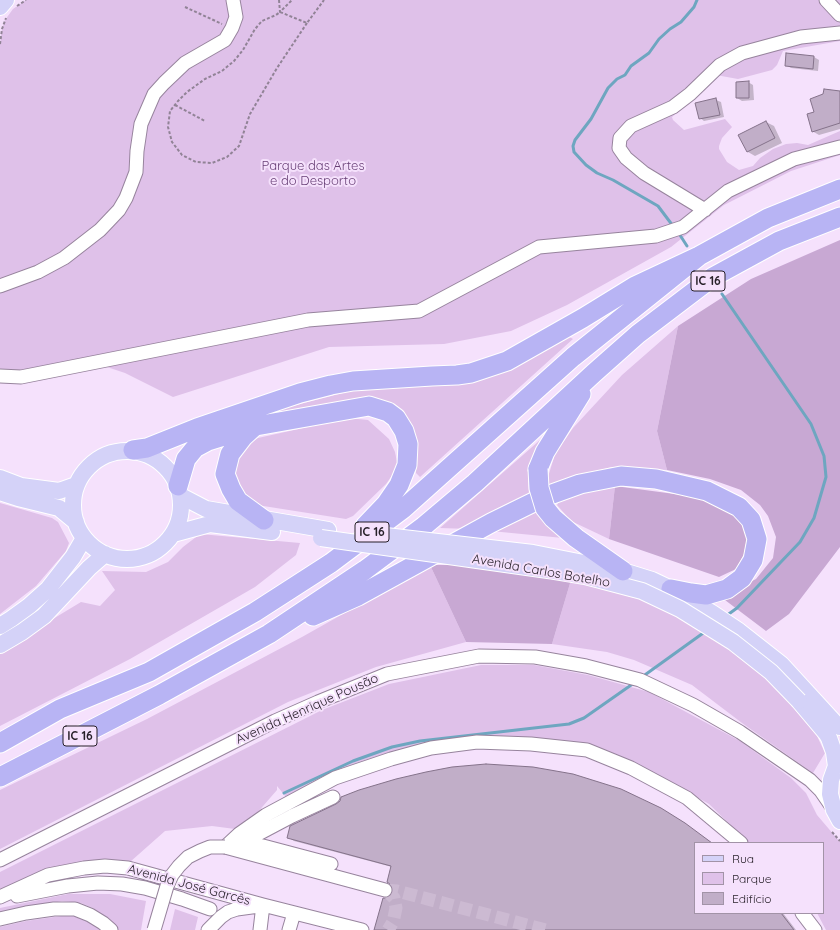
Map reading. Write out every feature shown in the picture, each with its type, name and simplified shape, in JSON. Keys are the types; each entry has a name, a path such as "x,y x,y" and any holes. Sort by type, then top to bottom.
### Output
{"highway":[{"name":"IC 16","path":"0,743 60,709 149,672 254,612 331,563 403,509 573,357 699,256 768,218 840,189"},
{"name":"IC 16","path":"0,777 160,695 269,634 365,570 424,526 474,483 638,334 713,277 779,241 840,217"},
{"path":"133,450 147,448 197,428 300,392 353,381 471,373 508,361 635,286 699,256"},
{"path":"594,373 546,452 538,469 539,488 545,508 553,518 576,538 623,571"},
{"path":"180,491 186,459 195,448 208,441 256,426 370,406 388,412 396,418 404,431 408,444 407,465 399,485 386,504 331,563"},
{"path":"256,426 243,437 230,454 225,474 238,502 264,520"},
{"path":"269,634 358,596 491,523 544,497 580,484 621,476 656,478 707,491 739,507 751,520 757,539 752,560 742,578 727,589 706,594 670,589"}],"main road":[{"path":"133,450 146,453 163,464 173,474 180,491 181,509 178,525 166,543 152,553 138,558 125,559 105,554 94,548 84,538 76,522 73,503 76,485 85,470 95,461 104,455 117,451 133,450"},
{"path":"0,478 22,486 59,491 76,485"},
{"name":"Avenida Carlos Botelho","path":"180,491 206,509 325,534 555,571 591,578 642,591 680,609 733,642 840,727"},
{"path":"0,492 58,508 76,522"},
{"name":"Avenida Carlos Botelho","path":"173,534 210,524 533,553 623,571 652,580 712,613 751,640 781,664 826,732 838,763"},
{"path":"0,626 11,620 48,589 73,557 84,538"},
{"path":"0,645 22,632 44,616 89,568 105,554"},
{"path":"837,816 830,794 831,780 838,763"}],"street":[{"path":"0,286 38,272 64,258 100,230 118,210 126,198 136,172 141,124 154,94 185,63 225,40 236,17 233,0"},
{"path":"826,0 840,15"},
{"path":"705,210 644,173 626,158 619,148 620,138 631,126 673,107 690,94 720,65 742,53 801,37 840,33"},
{"path":"0,376 21,377 308,320 419,311 539,247 656,236 683,227 728,191 794,159 840,147"},
{"name":"Avenida Henrique Pousão","path":"0,860 275,721 387,674 479,656 535,657 586,666 640,680 693,705 740,732 784,762 810,780 822,791 837,816"},
{"path":"231,845 266,815 335,778 391,759 431,748 477,742 531,744 587,750 631,768 687,798 740,842"},
{"path":"231,845 250,838 333,797"},
{"path":"231,845 385,890"},
{"path":"154,930 167,886 172,875 188,857 210,847 231,845 263,846 331,864"},
{"name":"Avenida José Garcês","path":"0,897 48,875 84,868 105,866 128,868 362,930"},
{"path":"0,900 50,889 98,883 122,884 182,899 209,915"},
{"path":"158,892 209,915"},
{"path":"260,930 263,905"},
{"name":"Avenida José Garcês","path":"209,915 221,917 228,912 237,909 263,905"},
{"path":"0,919 54,909 75,909 90,915 111,930"},
{"path":"289,930 294,913"},
{"path":"803,914 815,930"}],"path":[{"path":"0,44 7,8 26,0"},
{"path":"279,0 280,12"},
{"path":"292,0 276,15 262,21 255,29 243,50 222,71 205,79 187,92 170,111 168,127 172,142 182,155 196,162 212,163 227,157 239,146 250,114 277,68 318,6 324,0"},
{"path":"185,7 232,28"},
{"path":"280,12 294,20 307,23"},
{"path":"175,105 205,120"}],"green space":[{"name":"Parque das Artes e do Desporto","path":"26,0 840,0 840,41 783,51 777,65 772,70 738,79 716,75 672,117 673,120 684,130 725,119 732,127 722,138 719,149 727,162 739,170 753,166 760,158 773,149 786,144 797,143 808,145 840,131 840,155 791,171 724,205 671,247 567,305 511,331 444,344 329,347 173,397 125,373 101,365 0,380 0,44 5,20 13,9"},
{"path":"678,326 657,431 667,470 612,467 581,475 548,487 548,477 555,454 573,428 622,375"},
{"path":"566,335 573,339 420,477 416,473 416,458 397,408 230,422 370,386 410,383"},
{"path":"348,418 368,420 389,439 395,452 398,467 386,484 353,516 346,519 257,505 239,489 235,477 234,465 241,448 258,438"},
{"path":"540,440 535,450 528,479 529,495 470,529 440,528"},
{"path":"615,486 609,539 571,521 557,505 561,498 591,489"},
{"path":"0,503 52,518 58,522 69,543 66,551 36,586 0,614"},
{"path":"536,506 563,538 491,531"},
{"path":"200,534 300,543 296,555 255,587 130,659 0,726 0,651 81,602 100,606 115,590 102,571 146,572 168,562 183,547"},
{"path":"430,565 466,642 376,667 288,702 0,849 0,790 147,719 302,637"},
{"path":"571,580 649,602 689,621 726,647 776,687 817,736 825,753 813,773 742,723 692,685 634,660 607,652 552,644"},
{"path":"481,665 534,665 588,675 649,692 740,741 791,778 806,793 817,815 840,842 840,930 826,930 818,914 824,914 824,842 748,842 709,804 643,767 579,744 399,751 379,756 348,767 286,797 277,786 277,790 257,813 235,829 212,826 165,831 130,862 51,870 0,889 0,872 322,710 389,684"},
{"path":"68,894 110,894 146,901 141,930 118,930 93,908 81,903 62,901 0,914 0,908"},
{"path":"175,909 198,917 195,930 170,930"},
{"path":"68,915 81,917 103,930 0,930 0,927 26,921"}],"shaded area":[{"path":"840,240 840,547 789,614 766,631 721,597 756,579 773,558 776,537 768,516 760,505 741,490 710,479 667,470 657,431 678,326 751,279"},
{"path":"615,486 697,497 722,508 742,521 747,538 744,554 736,569 719,577 609,539"},
{"path":"430,565 459,565 571,580 552,644 466,642"}],"building":[{"path":"786,53 814,56 813,69 785,66"},
{"path":"749,81 749,98 736,98 736,82"},
{"path":"824,89 840,91 840,123 812,132 807,114 814,112 810,99 823,94"},
{"path":"716,98 720,115 699,119 695,103"},
{"path":"766,121 775,138 747,152 738,135"},
{"path":"486,764 533,767 573,774 621,789 661,808 711,842 694,842 694,914 782,914 794,930 374,930 383,898 387,898 393,892 393,888 387,882 391,866 287,838 290,826 336,804 340,801 341,797 359,790 396,779 452,767"}],"waterway":[{"path":"673,226 658,206 613,180 597,173 586,165 574,152 573,146 575,140 591,119 608,88 617,79 625,75 631,66 649,53 659,39 670,29 681,22 694,7 697,0"},
{"path":"678,232 687,246"},
{"path":"722,294 811,424 824,456 826,477 814,518 800,542 737,608 726,616"},
{"path":"642,677 706,631"},
{"path":"284,793 353,761 392,747 420,741 569,724 584,718 634,683"}],"tunnel":[{"path":"385,890 397,891 546,930"},
{"path":"385,890 394,898 396,908 393,922 388,930"}]}
